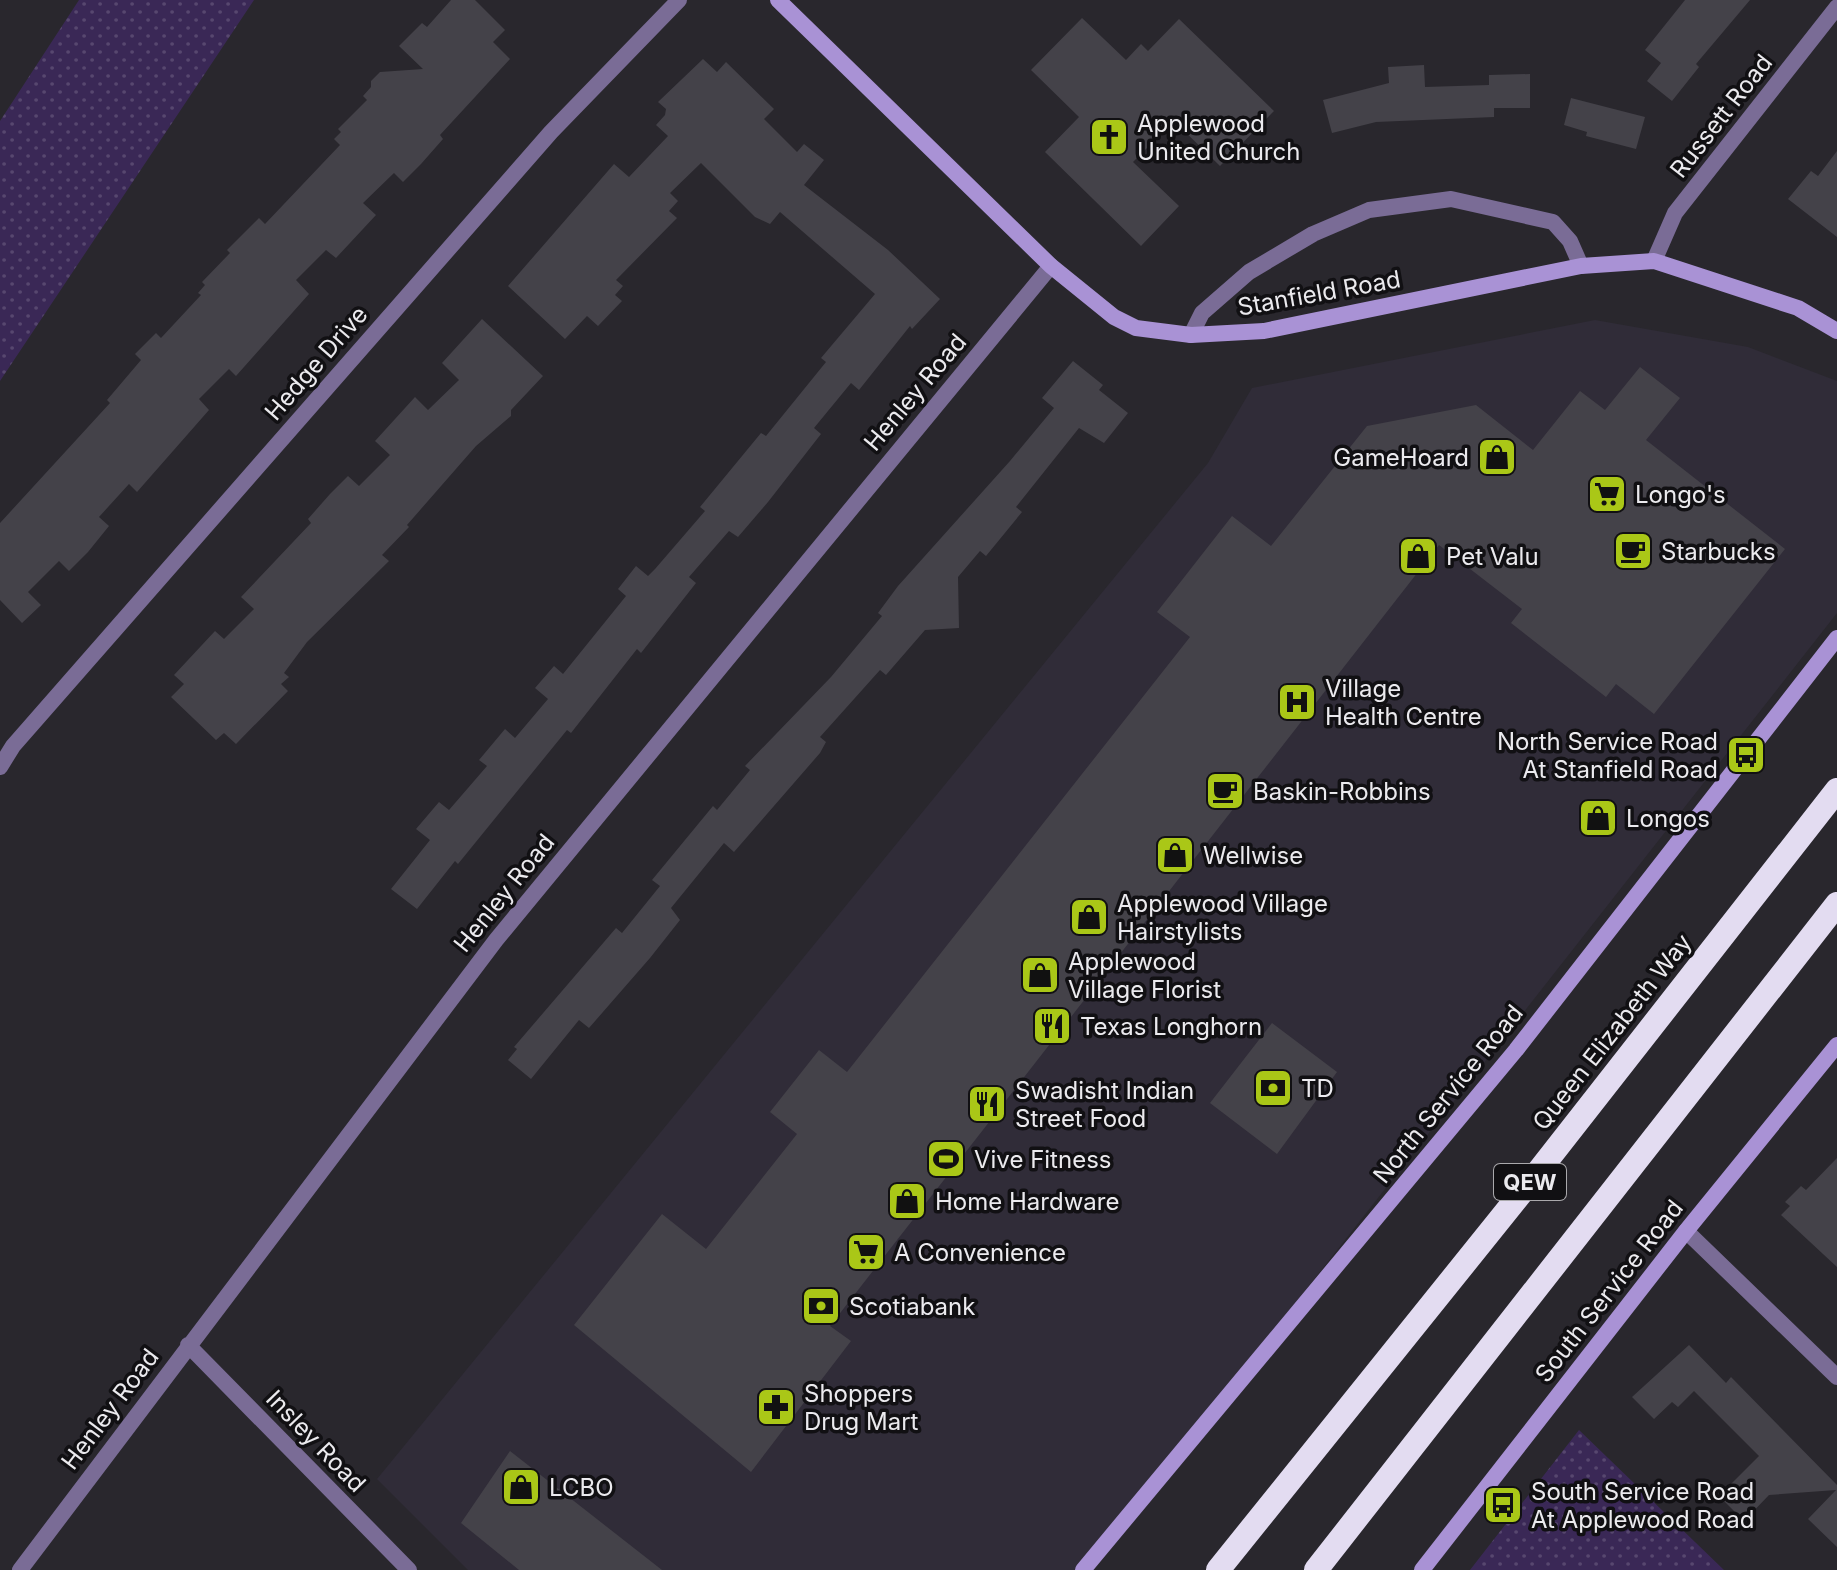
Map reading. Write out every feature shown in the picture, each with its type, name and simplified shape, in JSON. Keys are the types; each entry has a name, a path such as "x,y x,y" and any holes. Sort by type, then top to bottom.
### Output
{"highway":[{"name":"Queen Elizabeth Way","path":"1218,1570 1524,1189 1837,790"},
{"name":"QEW","path":"1316,1570 1837,904"}],"main road":[{"name":"Stanfield Road","path":"778,0 1051,266 1114,317 1149,331 1191,335 1264,331 1581,266 1654,261 1798,308 1837,331"},
{"name":"North Service Road","path":"1083,1570 1516,1050 1837,638"},
{"name":"South Service Road","path":"1422,1570 1686,1231 1837,1045"}],"street":[{"name":"Hedge Drive","path":"0,767 13,746 551,132 679,0"},
{"name":"Russett Road","path":"1654,261 1675,213 1837,7"},
{"path":"1191,335 1202,313 1249,272 1313,234 1369,210 1451,199 1553,222 1570,241 1581,266"},
{"name":"Henley Road","path":"20,1570 496,940 1051,266"},
{"path":"1686,1231 1837,1377"},
{"name":"Insley Road","path":"188,1345 409,1570"}],"shaded area":[{"path":"79,0 254,0 0,381 0,121"},
{"path":"1595,320 1748,347 1837,381 1837,613 1086,1570 468,1570 377,1479 1208,463 1252,388"},
{"path":"1579,1430 1724,1570 1470,1570"}],"building":[{"path":"451,0 475,0 505,30 493,42 510,59 440,135 443,139 403,182 394,173 363,203 376,215 336,258 326,250 296,280 309,294 236,376 229,369 199,399 209,410 137,492 129,484 99,517 109,526 88,552 69,571 59,561 28,592 41,605 22,623 0,600 0,523 110,403 107,400 141,360 135,354 156,333 161,338 201,295 198,293 205,285 202,282 230,253 227,250 259,218 265,224 340,145 334,139 341,132 338,129 367,100 363,96 371,87 371,81 380,72 423,69 399,46 422,23 427,27"},
{"path":"1685,0 1750,0 1696,64 1699,67 1672,101 1647,81 1661,63 1645,50"},
{"name":"Applewood United Church","path":"1082,18 1126,60 1141,44 1148,51 1179,19 1274,111 1220,166 1174,121 1133,162 1179,206 1141,246 1045,152 1079,117 1031,70"},
{"path":"703,59 717,72 726,62 774,109 764,119 797,152 804,144 824,160 804,185 888,250 940,299 912,329 910,326 859,390 851,383 814,428 821,434 768,502 738,537 729,531 689,577 696,583 641,653 637,649 571,733 567,730 458,864 455,861 417,909 391,889 430,840 416,829 439,802 449,810 487,766 479,760 505,729 515,738 548,699 535,688 554,666 563,674 626,596 618,589 636,566 648,576 655,569 705,511 700,507 761,433 766,436 826,362 821,358 875,294 780,212 770,224 755,217 701,163 670,193 678,201 669,211 677,218 616,280 623,286 615,295 622,301 598,326 587,316 565,339 508,286 614,164 629,177 668,136 656,125 666,109 658,102"},
{"path":"1424,65 1425,87 1489,85 1489,75 1530,74 1530,108 1494,108 1494,117 1376,122 1332,133 1323,100 1389,83 1388,67"},
{"path":"1571,98 1645,117 1636,149 1586,136 1587,132 1564,125"},
{"path":"1837,151 1837,237 1788,199 1811,171 1818,176"},
{"path":"482,319 543,376 511,410 511,416 476,446 382,555 389,561 307,642 284,673 289,677 281,684 288,691 236,744 224,733 216,740 171,697 184,684 174,675 215,631 224,639 254,609 241,597 311,523 308,519 330,494 348,476 359,486 390,455 375,441 415,397 428,410 459,380 442,363"},
{"path":"1073,361 1103,385 1099,390 1128,413 1104,443 1079,428 1016,507 1022,512 986,556 980,551 958,577 959,628 925,630 886,675 880,670 820,737 826,742 820,753 734,852 724,843 671,908 680,920 650,958 589,1028 579,1020 531,1079 508,1060 517,1049 514,1047 616,928 622,933 660,886 652,880 713,806 717,810 750,770 745,766 831,677 882,616 878,613 898,586 1054,408 1042,398"},
{"path":"1640,367 1680,398 1646,440 1785,549 1654,714 1616,684 1606,697 1511,623 1522,609 1439,545 830,1326 851,1341 751,1472 574,1325 662,1214 706,1249 797,1134 770,1112 819,1050 847,1072 1190,637 1157,612 1232,516 1271,546 1367,426 1476,405 1533,450 1580,391 1605,410"},
{"path":"1272,1023 1337,1072 1277,1154 1210,1103"},
{"path":"1837,1158 1837,1267 1781,1215 1790,1206 1785,1202 1801,1186 1806,1190"},
{"path":"1689,1345 1726,1383 1731,1377 1837,1485 1837,1547 1808,1519 1836,1490 1769,1495 1744,1521 1719,1496 1759,1456 1694,1391 1678,1407 1672,1402 1654,1419 1632,1397"},
{"name":"LCBO","path":"510,1451 662,1570 519,1570 461,1523"}],"place":[{"name":"Applewood United Church","path":"1109,137"},
{"name":"GameHoard","path":"1497,457"},
{"name":"Longo's","path":"1607,494"},
{"name":"Starbucks","path":"1633,551"},
{"name":"Pet Valu","path":"1418,556"},
{"name":"Village Health Centre","path":"1297,702"},
{"name":"North Service Road At Stanfield Road","path":"1746,755"},
{"name":"Baskin-Robbins","path":"1225,791"},
{"name":"Longos","path":"1598,818"},
{"name":"Wellwise","path":"1175,855"},
{"name":"Applewood Village Hairstylists","path":"1089,917"},
{"name":"Applewood Village Florist","path":"1040,975"},
{"name":"Texas Longhorn","path":"1052,1026"},
{"name":"TD","path":"1273,1088"},
{"name":"Swadisht Indian Street Food","path":"987,1104"},
{"name":"Vive Fitness","path":"946,1159"},
{"name":"Home Hardware","path":"907,1201"},
{"name":"A Convenience","path":"866,1252"},
{"name":"Scotiabank","path":"821,1306"},
{"name":"Shoppers Drug Mart","path":"776,1407"},
{"name":"LCBO","path":"521,1487"},
{"name":"South Service Road At Applewood Road","path":"1503,1505"}]}
